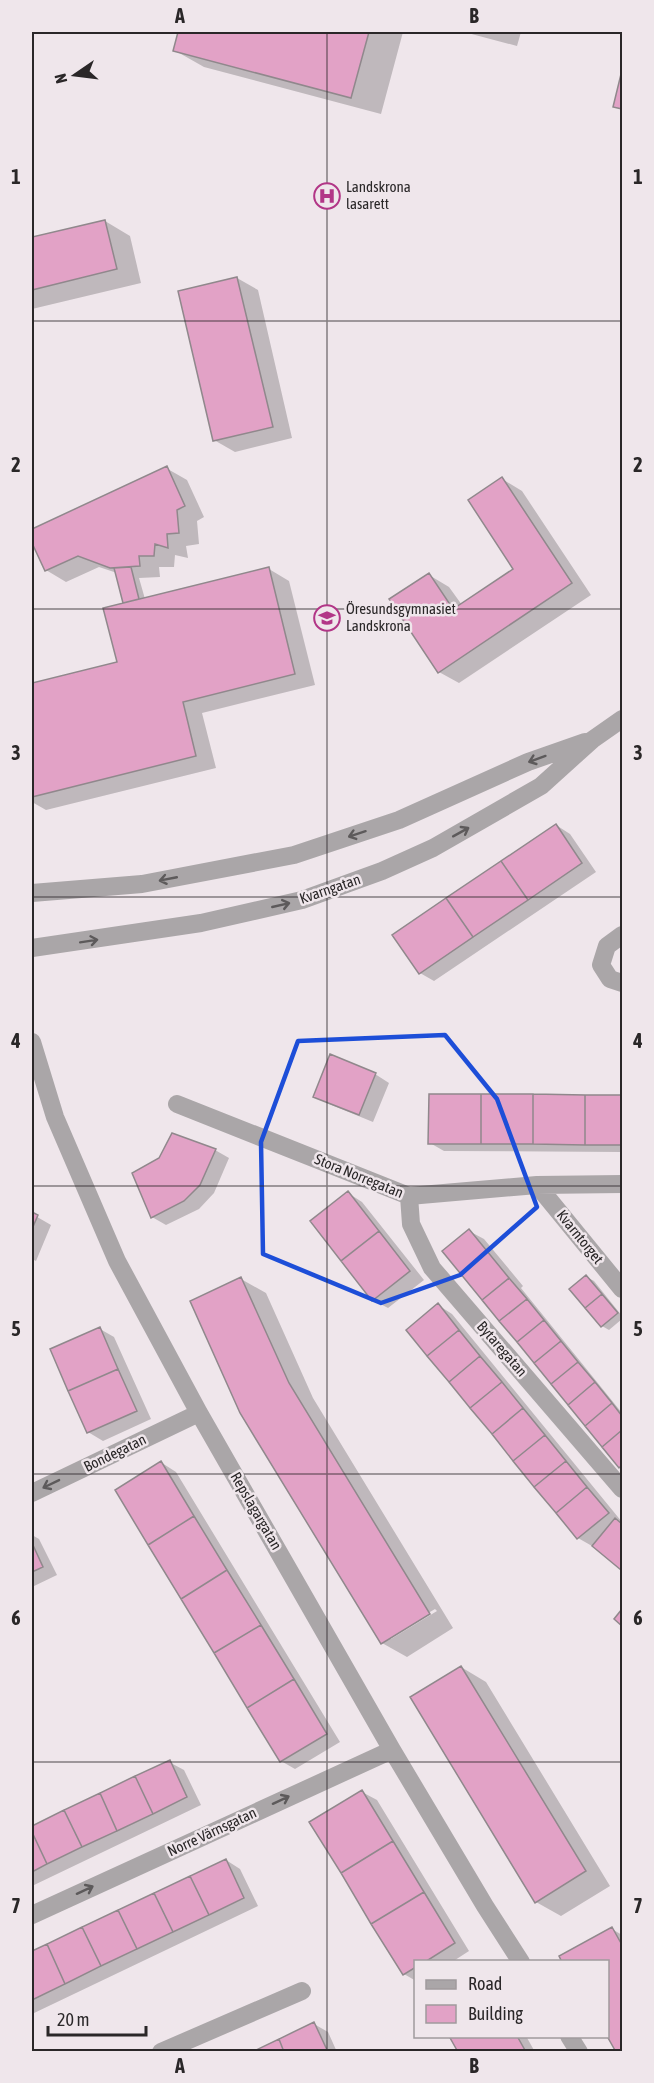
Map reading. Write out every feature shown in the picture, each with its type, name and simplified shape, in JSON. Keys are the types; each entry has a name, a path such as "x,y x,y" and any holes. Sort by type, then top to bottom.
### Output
{"street":[{"name":"Kvarngatan","path":"32,948 201,923 302,900 382,871 433,848 541,786 592,740 622,719"},
{"name":"Kvarngatan","path":"32,893 142,884 294,855 399,820 528,762 592,740"},
{"path":"622,935 607,945 601,965 610,979 622,983"},
{"name":"Repslagargatan","path":"32,1042 55,1117 117,1261 199,1413 392,1750 520,1960"},
{"name":"Stora Norregatan","path":"177,1104 409,1196 537,1185 622,1184"},
{"name":"Kvarntorget","path":"537,1185 622,1289"},
{"name":"Bytaregatan","path":"409,1196 411,1224 420,1248 432,1268 622,1489"},
{"name":"Bondegatan","path":"32,1493 199,1413"},
{"name":"Norre Värnsgatan","path":"32,1915 392,1750"},
{"path":"161,2052 302,1990"},
{"path":"570,2038 579,2052"}],"highlighted area":[{"path":"445,1035 497,1099 537,1207 460,1275 381,1303 263,1254 261,1142 298,1041"}],"building":[{"path":"178,32 369,32 351,98 173,51"},
{"path":"622,70 622,109 613,107"},
{"path":"105,220 117,269 32,290 32,237"},
{"path":"237,277 273,427 213,441 178,291"},
{"path":"167,466 185,506 177,510 179,533 167,534 168,548 155,544 154,556 139,556 140,566 110,568 78,556 45,571 32,543 32,529"},
{"path":"502,477 572,583 438,673 389,599 429,573 453,609 513,569 468,500"},
{"path":"131,567 139,599 123,603 114,568"},
{"path":"269,567 295,674 183,702 196,756 32,797 32,683 117,662 103,608"},
{"path":"556,824 582,863 528,900 501,861"},
{"path":"501,861 528,900 473,937 446,898"},
{"path":"446,898 473,937 419,974 392,935"},
{"path":"330,1054 376,1073 359,1115 313,1097"},
{"path":"429,1094 481,1094 481,1144 428,1144"},
{"path":"481,1094 533,1094 533,1144 481,1144"},
{"path":"533,1094 585,1095 585,1145 533,1144"},
{"path":"585,1095 622,1095 622,1145 585,1145"},
{"path":"172,1133 216,1149 200,1185 184,1201 151,1218 132,1173 159,1158"},
{"path":"348,1191 379,1231 341,1261 310,1221"},
{"path":"32,1212 38,1215 32,1229"},
{"path":"469,1229 509,1278 482,1300 442,1251"},
{"path":"379,1231 410,1271 372,1301 341,1261"},
{"path":"586,1275 602,1294 585,1308 569,1289"},
{"path":"241,1277 289,1383 430,1614 381,1644 240,1413 190,1301"},
{"path":"509,1278 527,1299 499,1321 482,1300"},
{"path":"602,1294 618,1313 601,1327 585,1308"},
{"path":"527,1299 544,1320 517,1342 499,1321"},
{"path":"438,1303 459,1330 427,1356 406,1330"},
{"path":"544,1320 561,1341 534,1363 517,1342"},
{"path":"100,1327 118,1369 68,1391 50,1349"},
{"path":"459,1330 480,1356 449,1382 427,1356"},
{"path":"561,1341 578,1362 551,1384 534,1363"},
{"path":"480,1356 502,1382 470,1408 449,1382"},
{"path":"578,1362 595,1382 568,1405 551,1384"},
{"path":"118,1369 137,1411 87,1433 68,1391"},
{"path":"502,1382 523,1408 492,1434 470,1408"},
{"path":"595,1382 612,1403 585,1426 568,1405"},
{"path":"612,1403 622,1416 622,1430 602,1447 585,1426"},
{"path":"523,1408 545,1435 513,1461 492,1434"},
{"path":"622,1430 622,1465 619,1468 602,1447"},
{"path":"545,1435 566,1461 534,1487 513,1461"},
{"path":"161,1461 194,1516 148,1545 115,1490"},
{"path":"566,1461 587,1487 556,1513 534,1487"},
{"path":"587,1487 609,1513 577,1539 556,1513"},
{"path":"194,1516 227,1570 181,1599 148,1545"},
{"path":"615,1518 622,1524 621,1570 592,1546"},
{"path":"32,1543 43,1567 32,1572"},
{"path":"227,1570 261,1625 214,1653 181,1599"},
{"path":"622,1609 622,1626 614,1619"},
{"path":"261,1625 294,1679 247,1708 214,1653"},
{"path":"461,1666 586,1871 535,1903 410,1697"},
{"path":"294,1679 327,1734 280,1762 247,1708"},
{"path":"170,1760 187,1797 153,1814 135,1776"},
{"path":"135,1776 153,1814 117,1831 100,1793"},
{"path":"362,1790 393,1841 341,1873 309,1822"},
{"path":"100,1793 117,1831 82,1847 64,1810"},
{"path":"64,1810 82,1847 47,1864 32,1832 32,1826"},
{"path":"32,1832 47,1864 32,1872"},
{"path":"393,1841 424,1892 371,1924 341,1873"},
{"path":"226,1859 244,1898 209,1915 190,1876"},
{"path":"190,1876 209,1915 173,1932 154,1893"},
{"path":"424,1892 455,1943 428,1960 414,1960 414,1968 403,1975 371,1924"},
{"path":"154,1893 173,1932 137,1949 118,1910"},
{"path":"118,1910 137,1949 101,1966 82,1927"},
{"path":"82,1927 101,1966 65,1984 47,1944"},
{"path":"612,1927 622,1945 622,2052 616,2052 608,2038 609,1960 561,1960 559,1956"},
{"path":"47,1944 65,1984 32,2000 32,1951"},
{"path":"314,2022 328,2052 284,2052 279,2039"},
{"path":"450,2038 518,2038 526,2052 458,2052"},
{"path":"279,2039 284,2052 252,2052"}],"place":[{"name":"Landskrona lasarett","path":"327,196"},
{"name":"Öresundsgymnasiet Landskrona","path":"327,618"}]}
